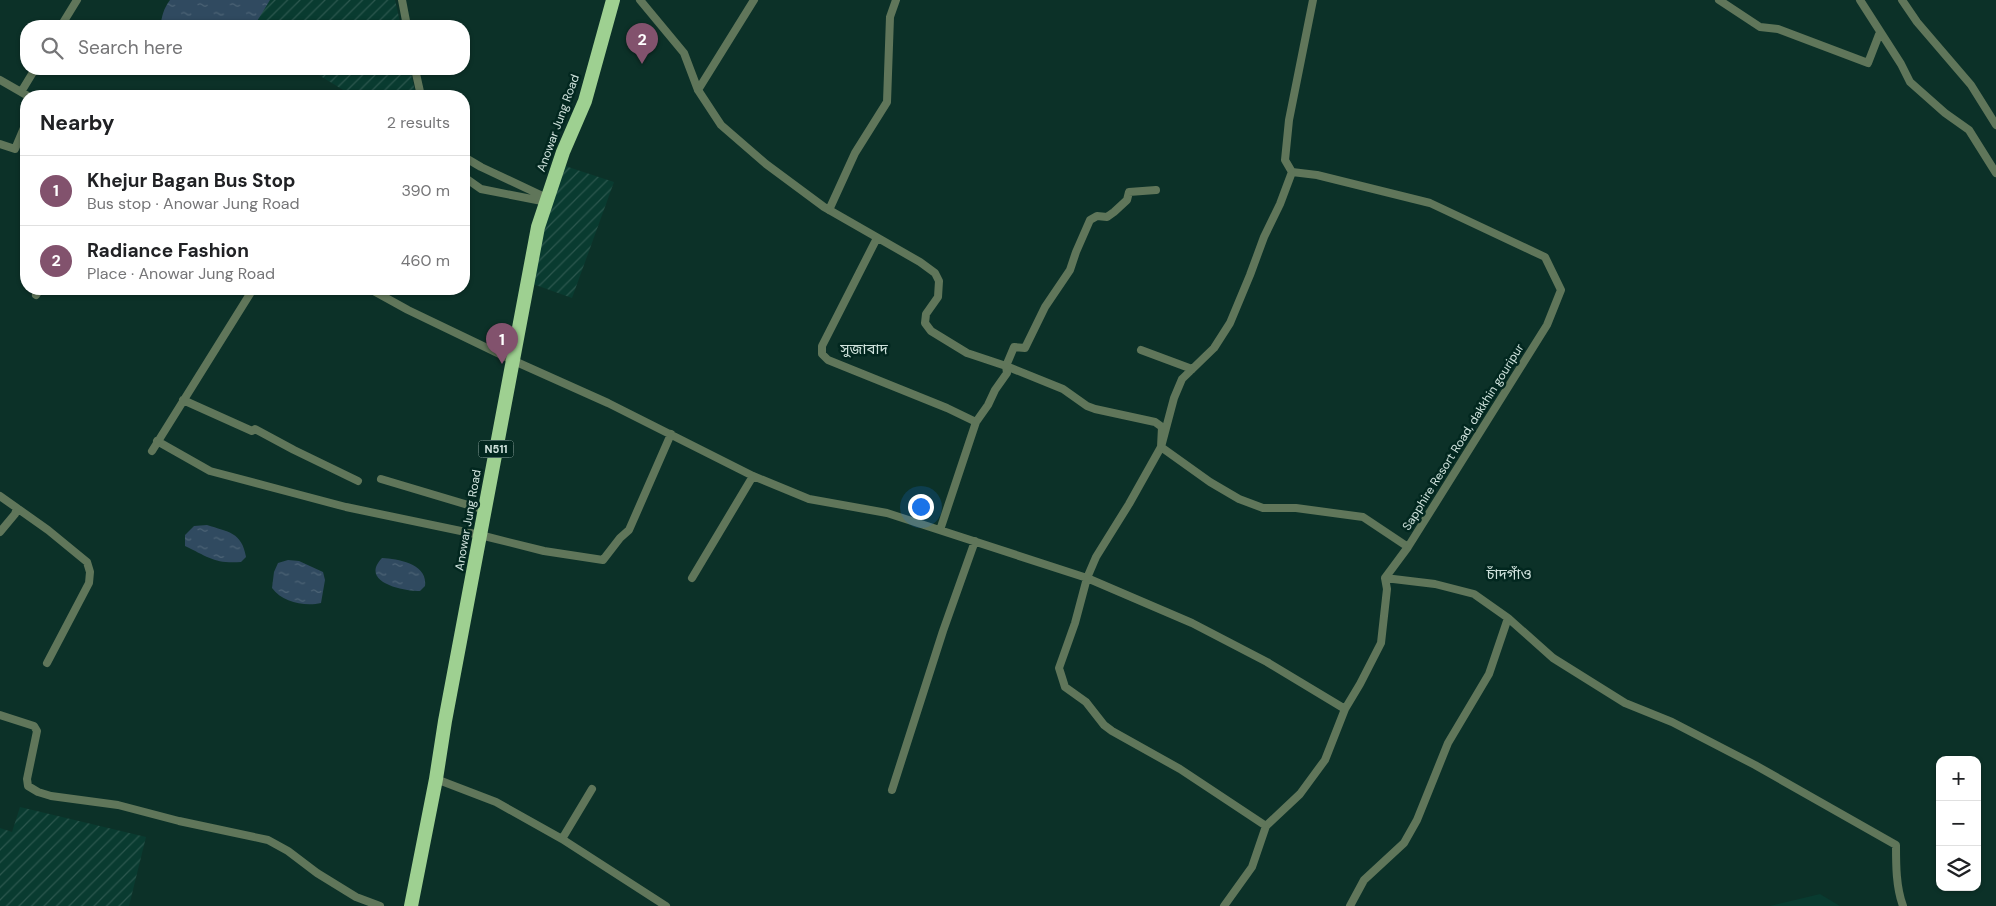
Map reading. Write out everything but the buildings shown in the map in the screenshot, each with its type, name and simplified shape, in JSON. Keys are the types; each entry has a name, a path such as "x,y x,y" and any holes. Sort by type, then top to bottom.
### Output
{"highway":[{"name":"Anowar Jung Road","path":"411,906 436,780 444,721 538,228 562,152 585,101 613,0"}],"street":[{"path":"65,20 77,0"},
{"path":"402,0 406,20"},
{"path":"640,0 684,53 698,90 720,124 766,164 829,210 920,262 935,273 939,282 938,297 926,314 925,323 931,331 967,354 1006,366 1063,389 1087,406 1155,422 1162,427 1161,446"},
{"path":"698,90 754,0"},
{"path":"829,210 855,153 886,102 890,17 896,0"},
{"path":"1266,826 1180,769 1104,725 1086,702 1065,687 1060,668 1087,578 1096,557 1129,504 1161,446 1174,398 1182,379 1214,348 1230,323 1264,237 1280,204 1292,172 1284,160 1289,120 1313,0"},
{"path":"1719,0 1727,2 1760,26 1778,29 1868,63 1880,32"},
{"path":"1860,0 1901,64 1910,82 1945,113 1969,130 1996,173"},
{"path":"1902,0 1917,22 1971,85 1996,125"},
{"path":"26,90 33,75"},
{"path":"416,75 420,90"},
{"path":"0,80 20,92"},
{"path":"0,144 15,149 20,137"},
{"path":"470,161 547,200"},
{"name":"Sapphire Resort Road, dakkhin gouripur","path":"1292,172 1317,175 1430,203 1545,257 1561,290 1547,325 1408,547 1385,578"},
{"path":"470,181 481,189 547,200"},
{"path":"940,530 976,422 988,406 995,390 1007,373 1006,366 1014,347 1025,348 1045,307 1070,270 1090,220 1097,216 1106,217 1114,212 1127,200 1129,192 1156,190"},
{"path":"877,238 822,346 824,357 976,422"},
{"path":"152,451 249,295"},
{"path":"381,295 512,360 672,434 753,476 809,500 887,513 1087,578 1192,623 1267,662 1345,709"},
{"path":"1141,350 1192,370"},
{"path":"183,400 252,431 255,429 358,481"},
{"path":"158,441 210,471 346,507 480,535 544,551 604,560 620,538 629,530 672,434"},
{"path":"1161,446 1210,482 1239,500 1263,508 1296,508 1363,517 1408,547"},
{"path":"692,578 753,476"},
{"path":"381,479 484,510"},
{"path":"0,496 87,562 90,572 89,583 47,663"},
{"path":"0,532 15,514 17,508"},
{"path":"892,790 943,630 975,541"},
{"path":"1224,906 1252,867 1266,826 1300,794 1325,760 1345,709 1360,684 1380,643 1387,589 1385,578 1434,584 1474,594 1508,618 1553,658 1625,703 1672,722 1896,845 1896,864 1900,898 1903,906"},
{"path":"1350,906 1364,880 1404,843 1413,828 1448,743 1488,674 1508,618"},
{"path":"0,715 34,726 38,731 27,779 28,786 33,790 51,796 118,805 179,821 268,840 288,851 317,873 356,897 380,906"},
{"path":"436,780 496,802 562,839 666,906"},
{"path":"562,839 592,789"}],"shaded area":[{"path":"268,0 395,0 400,20 256,20"},
{"path":"319,75 411,75 415,90 343,90"},
{"path":"562,165 614,182 572,298 530,283"},
{"path":"20,807 146,837 129,906 0,906 0,828 12,832"},
{"path":"1820,894 1840,906 1770,906"}],"water":[{"path":"170,0 270,0 258,20 162,20"},
{"path":"207,525 233,534 241,542 246,557 241,562 218,561 185,546 185,535 194,526"},
{"path":"382,558 404,561 411,564 422,572 425,586 420,591 413,591 386,584 379,579 376,573 376,566"},
{"path":"288,560 299,561 323,572 325,580 321,603 301,604 294,602 282,597 272,588 274,572 278,563"}],"place":[{"name":"Radiance Fashion","path":"642,64"},
{"name":"Khejur Bagan Bus Stop","path":"502,364"}],"district":[{"name":"সুজাবাদ","path":"864,349"},
{"name":"চাঁদগাঁও","path":"1509,574"}]}
